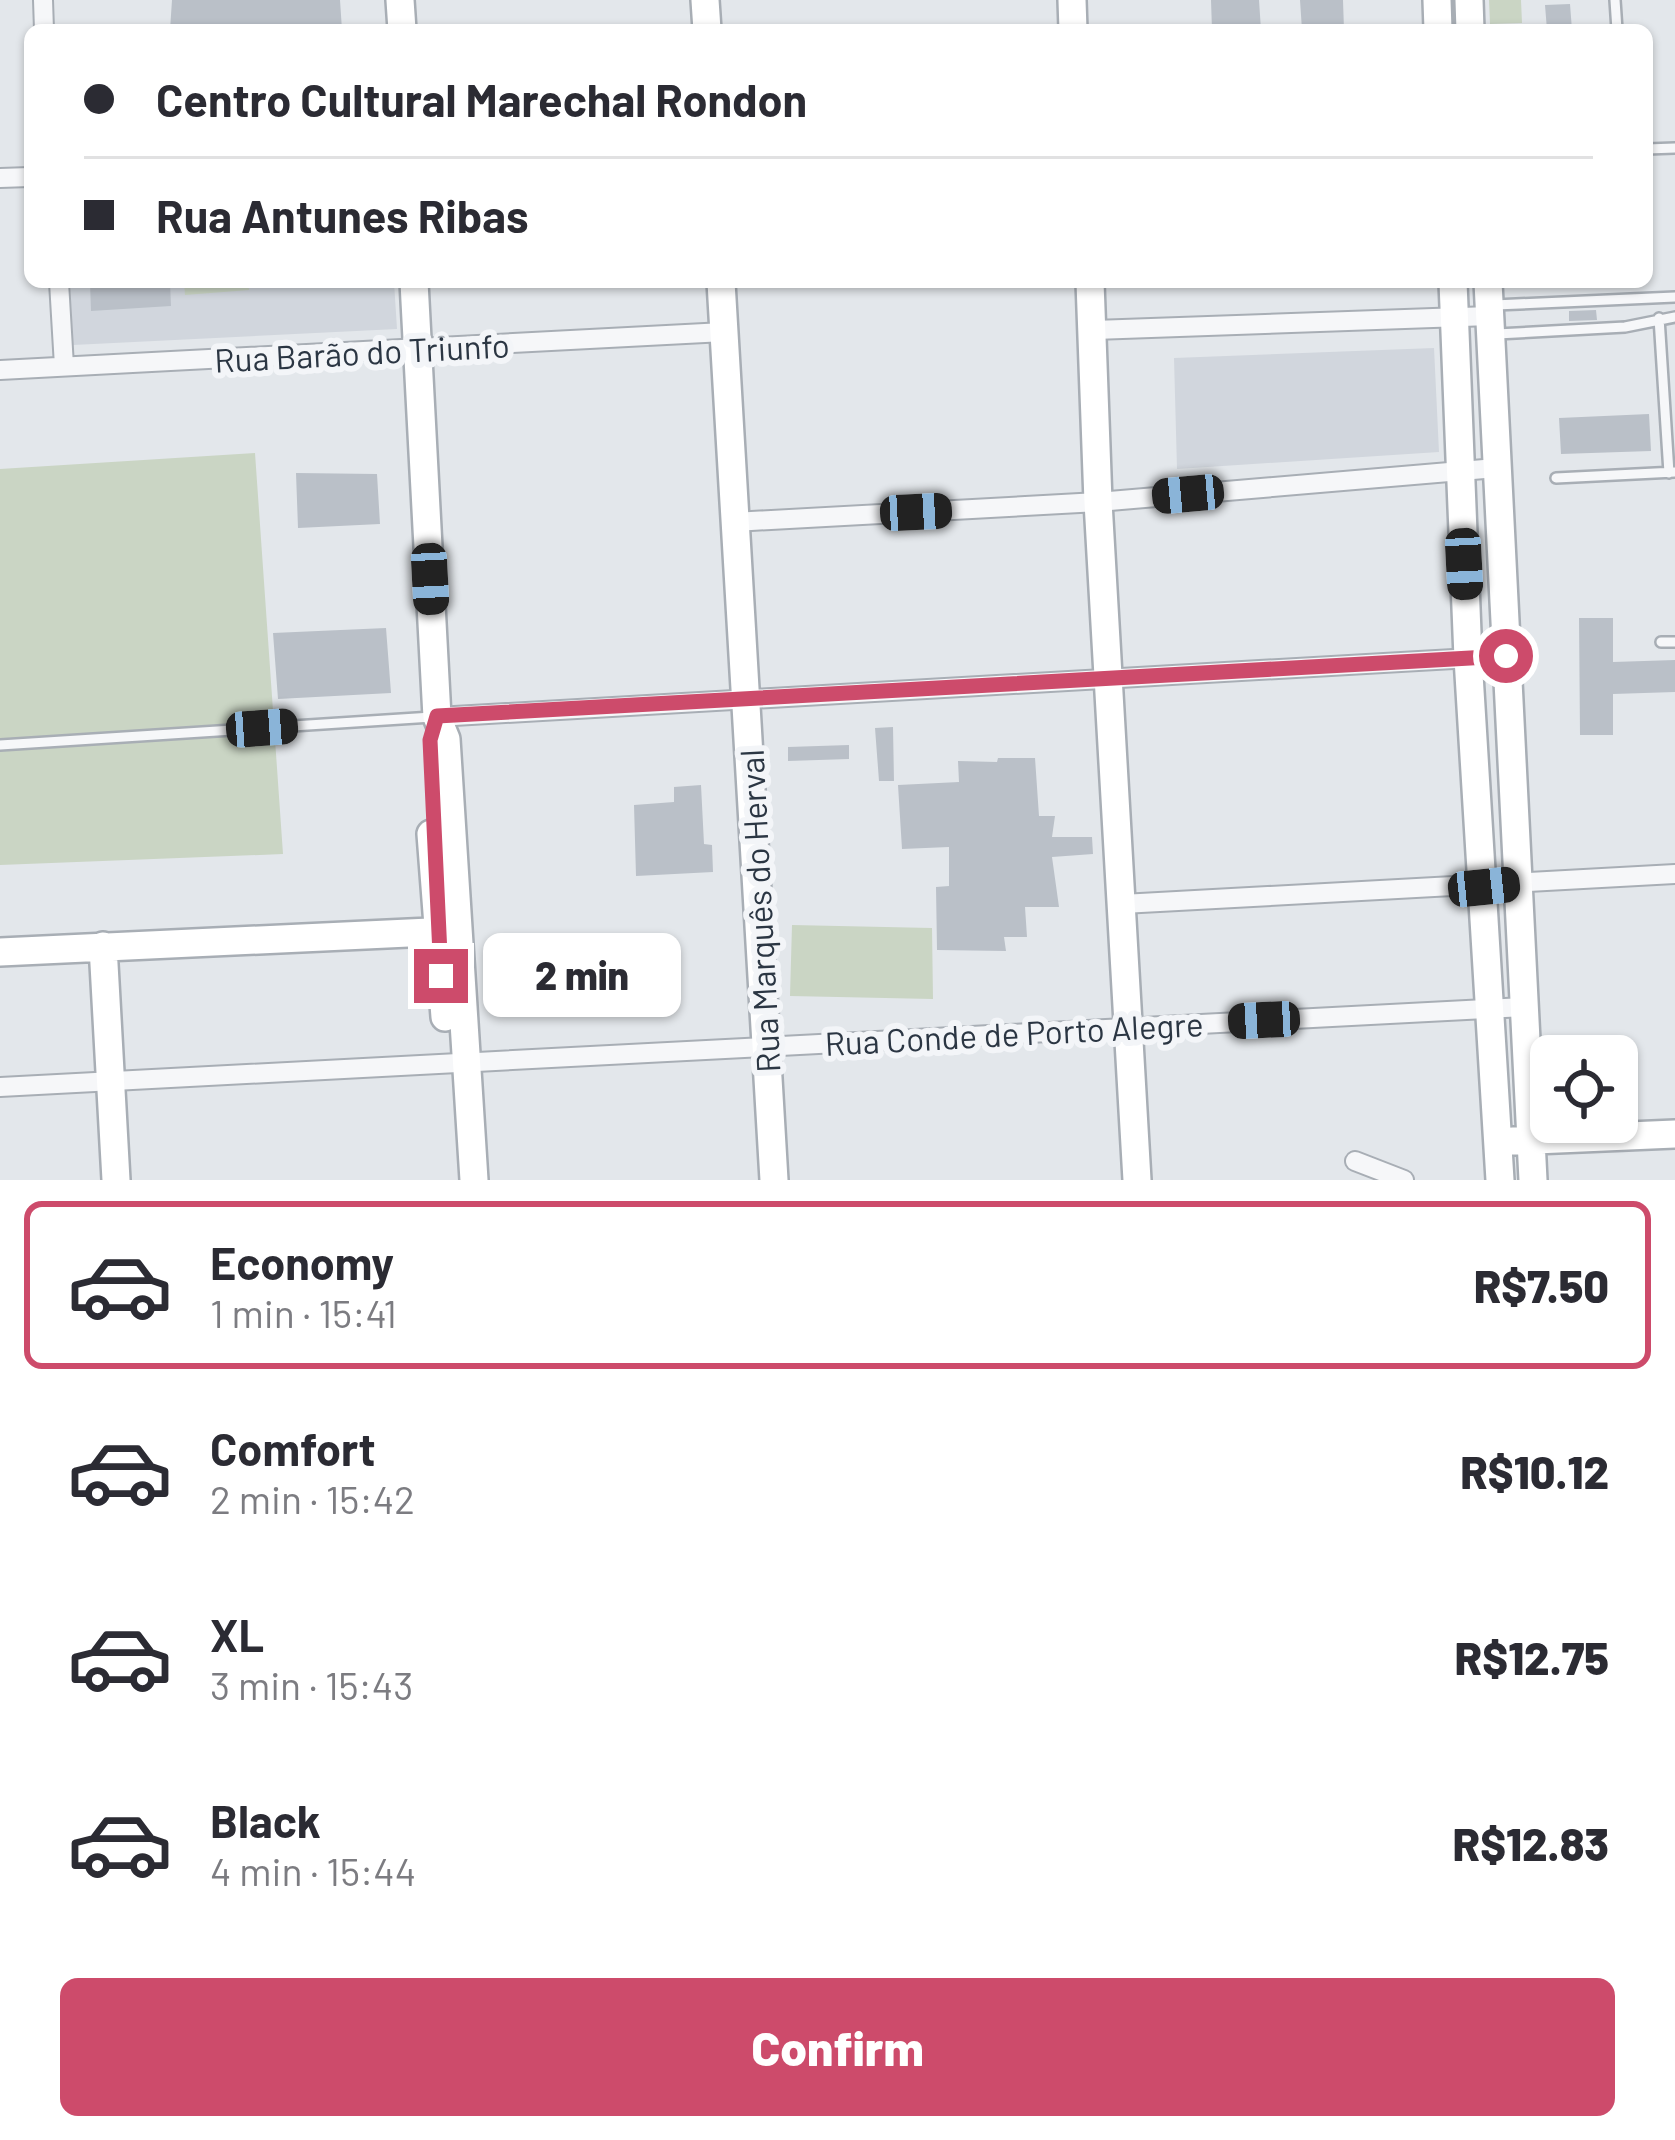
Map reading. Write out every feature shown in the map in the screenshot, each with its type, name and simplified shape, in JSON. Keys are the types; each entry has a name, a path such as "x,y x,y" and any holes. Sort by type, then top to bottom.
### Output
{"street":[{"path":"59,288 64,366"},
{"path":"414,288 437,716 430,740 474,1180"},
{"name":"Rua Marquês do Herval","path":"721,288 775,1180"},
{"path":"1090,288 1098,502 1138,1180"},
{"path":"1453,288 1468,658 1499,1180"},
{"path":"1094,330 1455,317 1490,309 1530,1121"},
{"name":"Rua Barão do Triunfo","path":"0,370 724,332"},
{"path":"734,521 1098,502 1496,468"},
{"path":"437,716 1506,656"},
{"path":"1477,795 1513,793"},
{"path":"1122,904 1675,874"},
{"path":"0,952 446,931"},
{"path":"103,946 116,1180"},
{"name":"Rua Conde de Porto Alegre","path":"0,1087 1524,1007"},
{"path":"458,1180 459,1064"},
{"path":"1638,1136 1675,1134"},
{"path":"1497,1141 1530,1140"},
{"path":"1531,1143 1533,1180"},
{"path":"1355,1161 1404,1180"}],"lane":[{"path":"1490,309 1675,297"},
{"path":"1490,309 1625,327 1675,317"},
{"path":"1556,478 1672,472 1659,318"},
{"path":"1661,642 1675,642"},
{"path":"0,745 437,716"}],"shaded area":[{"path":"70,288 394,288 397,329 73,345"},
{"path":"1434,348 1439,452 1177,469 1174,358"}],"green space":[{"path":"1489,0 1521,0 1522,23 1490,24"},
{"path":"184,288 249,290 185,295"},
{"path":"255,453 283,854 0,865 0,469"},
{"path":"792,925 932,928 933,999 790,996"}],"building":[{"path":"172,0 340,0 342,24 170,24"},
{"path":"1211,0 1259,0 1261,24 1212,24"},
{"path":"1300,0 1343,0 1344,24 1302,24"},
{"path":"1570,4 1572,24 1547,24 1545,5"},
{"path":"90,288 170,288 171,306 91,311"},
{"path":"1596,310 1597,320 1569,321 1569,311"},
{"path":"1649,414 1651,451 1561,454 1559,418"},
{"path":"296,473 377,474 380,524 298,528"},
{"path":"1579,618 1613,618 1613,662 1675,660 1675,692 1613,694 1613,735 1580,735"},
{"path":"386,628 391,693 278,699 273,633"},
{"path":"893,727 894,781 879,781 875,728"},
{"path":"849,745 849,759 788,761 788,747"},
{"path":"998,758 1035,758 1039,816 1055,816 1052,837 1092,837 1093,854 1052,857 1059,907 1025,907 1027,937 1004,937 1006,951 937,950 936,887 949,886 949,847 902,849 898,785 959,782 958,761 997,762"},
{"path":"701,785 704,844 712,845 713,872 636,876 634,805 674,802 674,787"}],"route":[{"path":"441,976 431,840 430,740 437,716 1506,656"}]}
